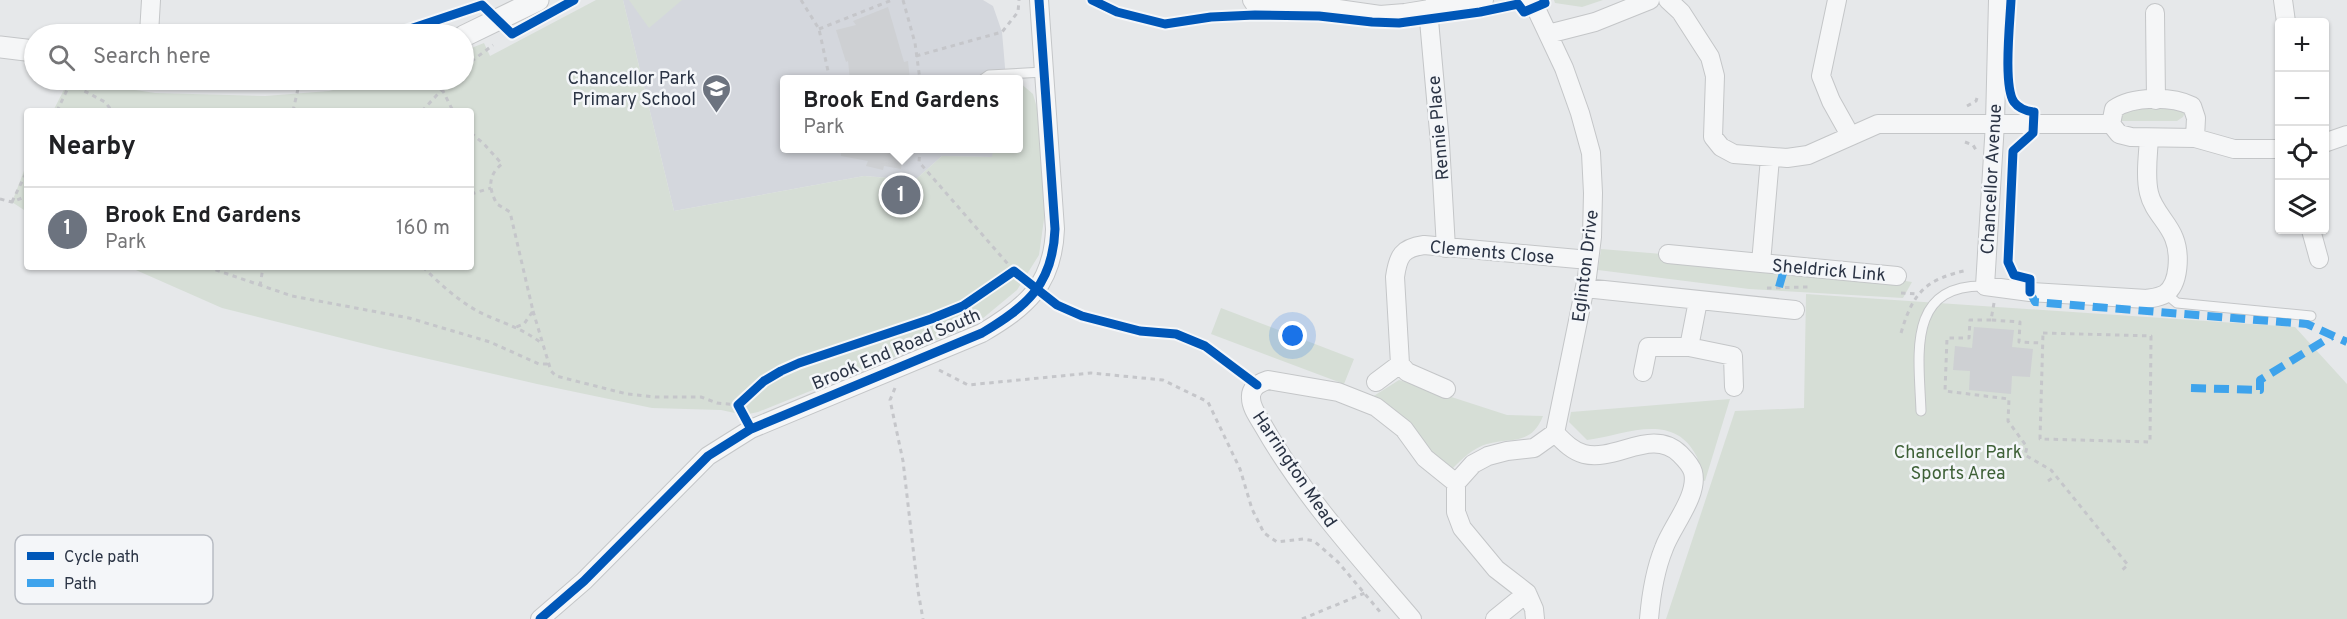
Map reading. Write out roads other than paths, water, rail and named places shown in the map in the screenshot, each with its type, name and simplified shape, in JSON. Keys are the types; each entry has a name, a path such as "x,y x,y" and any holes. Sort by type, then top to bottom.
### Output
{"street":[{"path":"150,24 151,0"},
{"path":"474,31 538,0"},
{"name":"Brook End Road South","path":"540,619 584,581 708,456 751,429 982,333 1021,308 1036,290 1052,257 1055,229 1039,0"},
{"path":"1252,0 1256,6 1318,6 1380,15 1484,0"},
{"name":"Eglinton Drive","path":"1532,0 1580,113 1590,153 1593,194 1592,237 1585,288 1555,433"},
{"path":"1548,34 1595,22 1650,0"},
{"path":"1668,0 1681,12 1710,57 1715,75 1713,137 1721,147 1734,154 1770,158 1808,155 1878,124 2110,124 2119,134 2131,137 2196,138 2234,149 2275,149"},
{"path":"1837,0 1821,76 1831,101 1850,135"},
{"name":"Chancellor Avenue","path":"1991,286 1998,0"},
{"path":"2283,0 2285,18"},
{"name":"Rennie Place","path":"1428,9 1440,143 1446,248"},
{"path":"2155,13 2156,100"},
{"path":"0,47 24,50"},
{"path":"2110,124 2114,109 2124,102 2136,99 2182,101 2192,106 2196,118 2196,138"},
{"path":"2329,142 2347,135"},
{"path":"1991,286 2030,292 2147,299 2166,293 2176,280 2177,250 2174,237 2155,209 2149,194 2147,167 2150,138"},
{"name":"Sheldrick Link","path":"1761,263 1770,158"},
{"path":"2312,234 2319,259"},
{"name":"Clements Close","path":"1400,364 1395,277 1397,263 1402,253 1412,247 1424,245 1589,260"},
{"name":"Sheldrick Link","path":"1668,254 1897,276"},
{"path":"1585,288 1795,310"},
{"path":"1689,347 1698,301"},
{"path":"1643,372 1648,347 1689,347 1733,356 1734,387"},
{"path":"1376,382 1400,364 1407,372 1446,389"},
{"name":"Harrington Mead","path":"1412,619 1325,516 1273,443 1251,404 1250,395 1257,385 1268,380 1338,392 1376,408 1404,429 1425,458 1456,483"},
{"path":"1535,619 1534,609 1527,593 1496,569 1462,528 1456,512 1456,483 1473,464 1488,456 1534,448 1555,433 1574,450 1585,454 1596,455 1644,444 1660,444 1675,449 1687,460 1693,472 1693,486 1688,503 1663,548 1651,596 1649,619"},
{"path":"1495,619 1527,593"}],"lane":[{"path":"989,75 1044,72"},
{"path":"1921,411 1920,333 1932,303 1950,291 1967,285 1991,286"},
{"path":"2166,293 2177,303 2311,316"}],"place":[{"name":"Chancellor Park Primary School","path":"717,114"},
{"name":"Brook End Gardens","path":"901,195"}],"park label":[{"name":"Chancellor Park Sports Area","path":"1958,462"}]}
